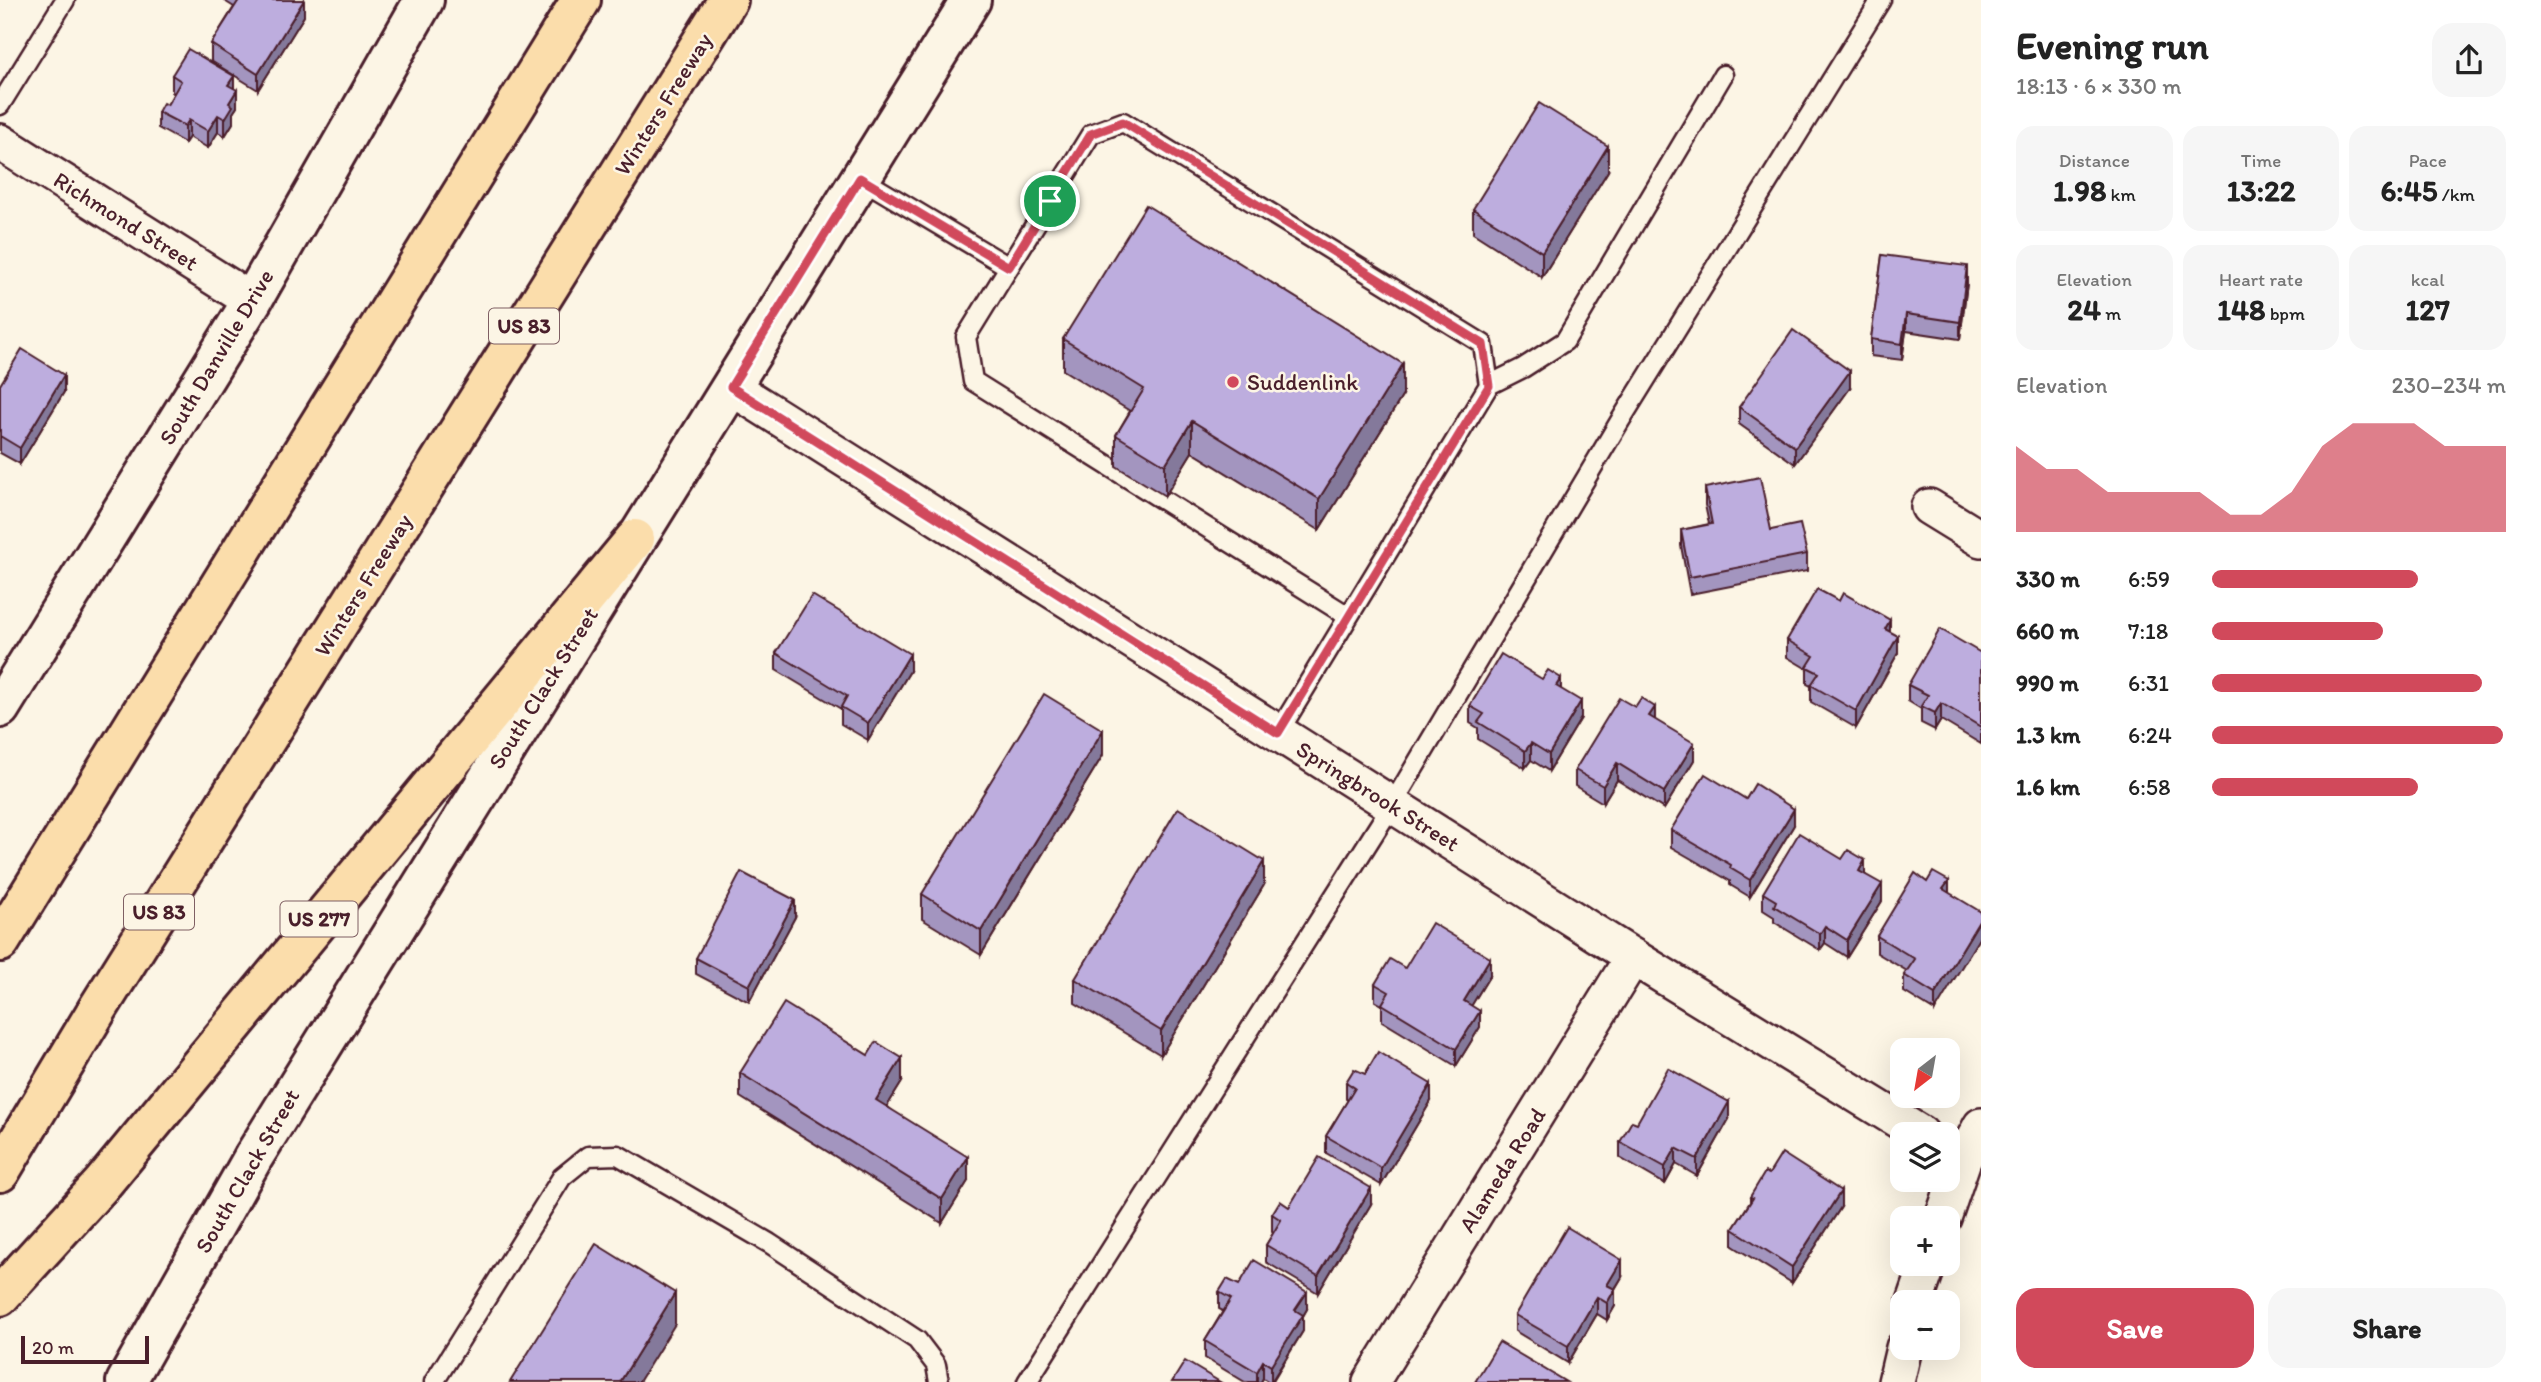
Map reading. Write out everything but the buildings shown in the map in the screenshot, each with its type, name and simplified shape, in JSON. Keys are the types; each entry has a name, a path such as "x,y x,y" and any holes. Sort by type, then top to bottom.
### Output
{"highway":[{"path":"0,942 581,0"},
{"name":"Winters Freeway","path":"0,1172 97,1010 728,0"},
{"name":"US 277","path":"0,1296 102,1184 635,539"}],"main road":[{"name":"South Danville Drive","path":"0,708 252,300 424,0"},
{"name":"South Clack Street","path":"126,1382 254,1156 971,0"}],"street":[{"name":"Richmond Street","path":"0,142 252,300"},
{"name":"Springbrook Street","path":"731,387 1633,957 1901,1122"},
{"path":"1929,507 1981,539"},
{"name":"Alameda Road","path":"1371,1382 1633,957"},
{"path":"1948,1206 1964,1160 1981,1126"},
{"path":"1896,1382 1901,1360"}],"lane":[{"path":"0,105 65,0"},
{"path":"1027,1382 1392,805 1620,421 1881,0"},
{"path":"1278,733 1489,386 1564,341 1723,75"},
{"path":"1348,616 973,382 966,337 1091,134 1123,122 1483,344 1489,386"},
{"path":"860,178 1009,267"},
{"path":"434,1382 562,1177 588,1156 618,1155 769,1243 918,1340 936,1365 939,1382"}],"place":[{"name":"Suddenlink","path":"1233,382"}],"route":[{"path":"1123,122 1483,344 1489,386 1278,733 731,387 860,178 1009,267 1050,201 1091,134 1123,122"}]}
